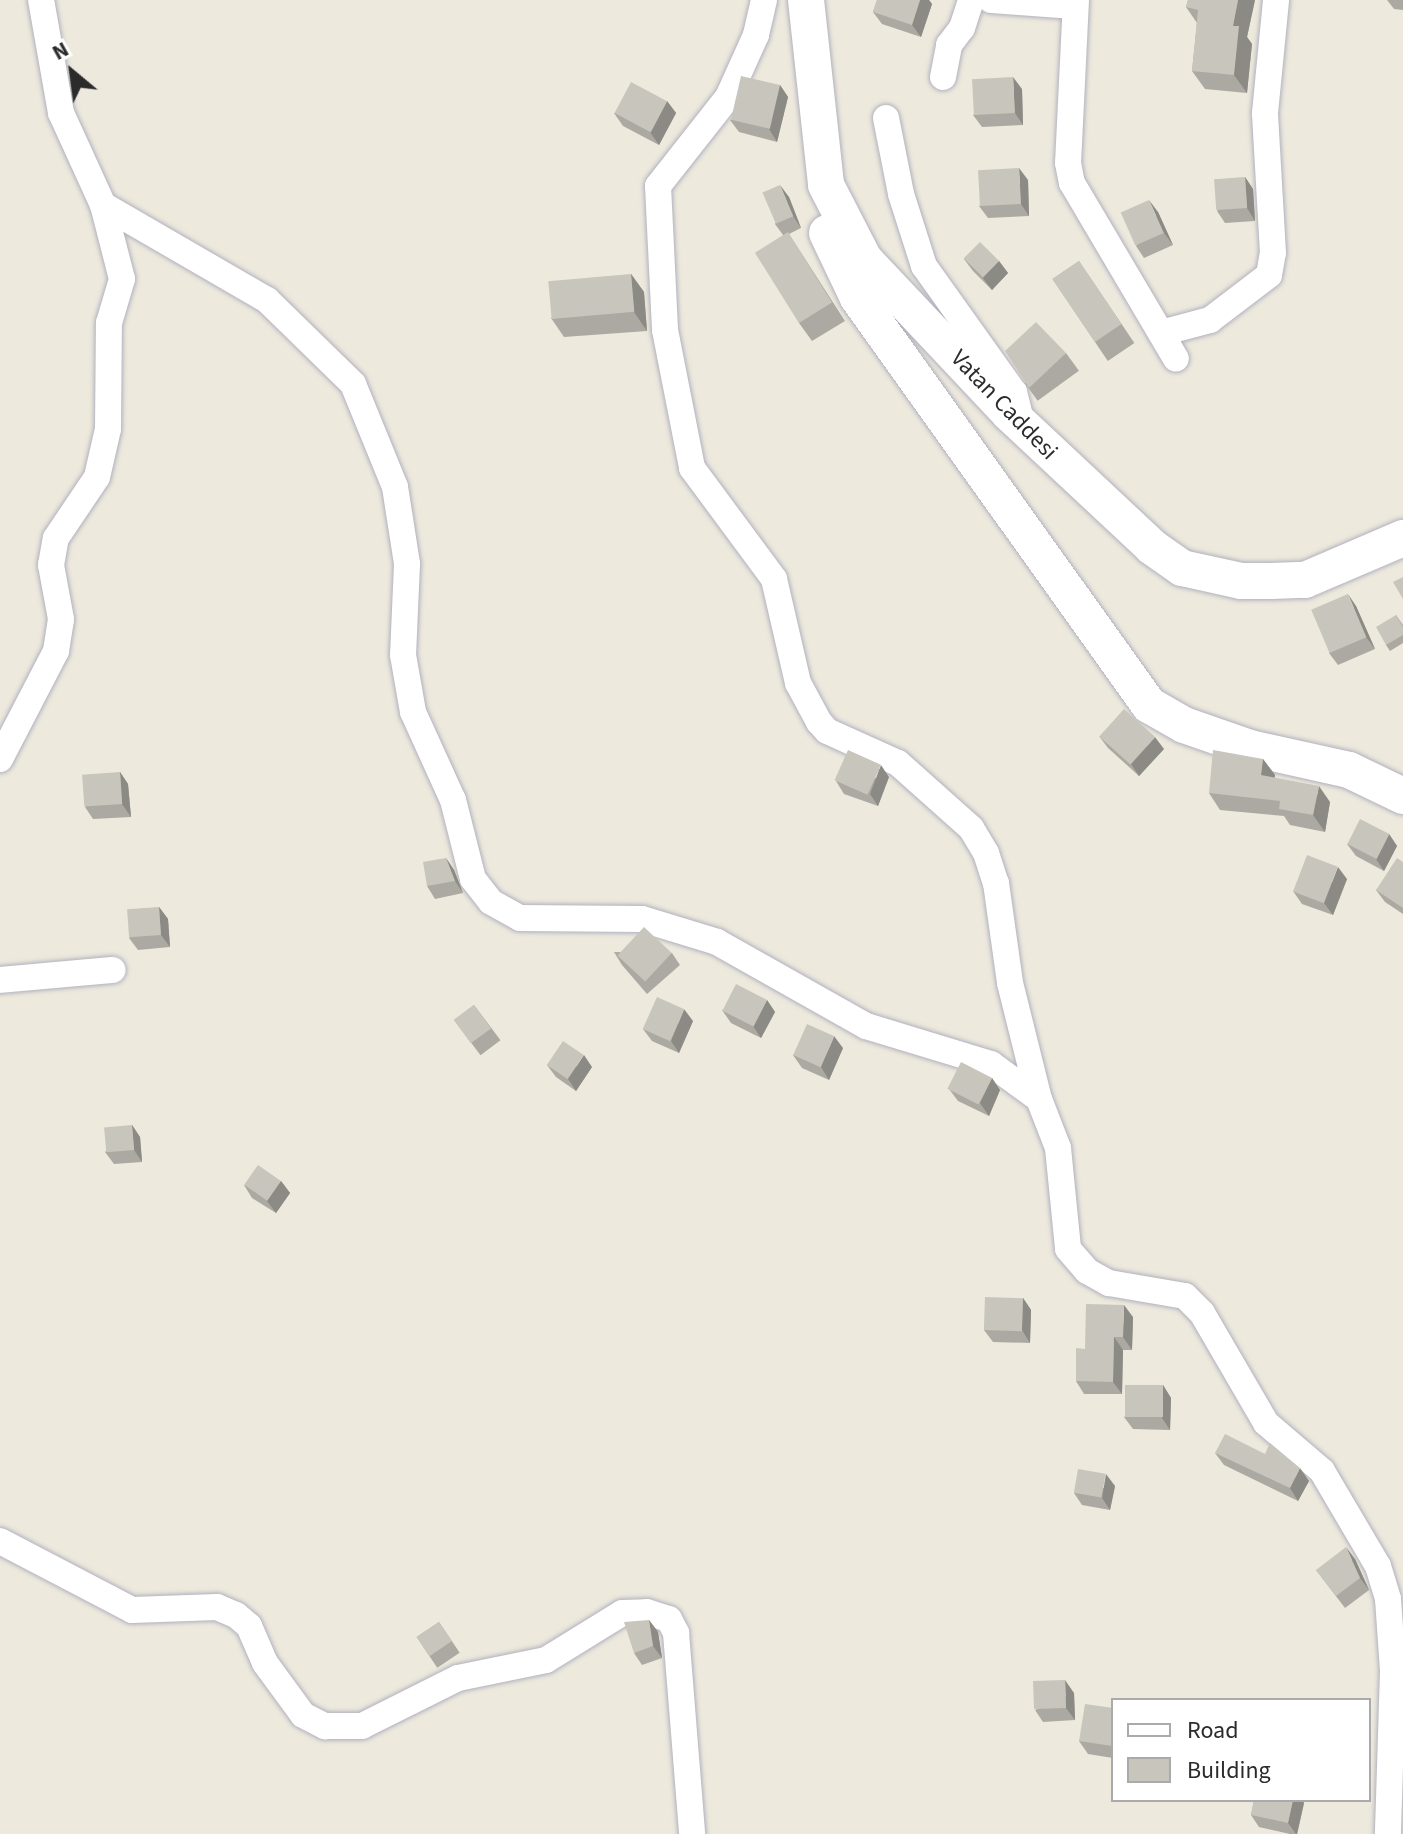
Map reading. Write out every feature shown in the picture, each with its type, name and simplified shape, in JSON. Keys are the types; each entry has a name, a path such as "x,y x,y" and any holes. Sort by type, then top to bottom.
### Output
{"street":[{"path":"0,759 56,651 61,619 51,565 56,538 97,477 108,429 109,323 122,279 103,205 61,113 41,0"},
{"path":"764,0 756,35 728,97 658,186 665,330 692,468 774,579 798,683 819,722 827,731 898,763 971,828 986,853 996,883 1010,983 1039,1099 1058,1148 1060,1209 1068,1249 1087,1271 1109,1283 1185,1296 1202,1313 1266,1423 1322,1471 1378,1566 1388,1599 1393,1671 1388,1834"},
{"path":"943,77 949,45 962,28 971,0"},
{"path":"991,0 1075,3 1072,183 1176,359"},
{"path":"1161,333 1210,320 1269,275 1273,253 1265,113 1276,0"},
{"name":"Vatan Caddesi","path":"813,8 821,153 826,185 864,259 1022,425 1152,547 1182,568 1241,581 1305,580 1403,538"},
{"path":"886,118 901,194 924,266 1014,392 1022,425"},
{"path":"821,153 817,204 858,298 1149,705 1184,725 1250,748 1349,770 1403,796"},
{"path":"103,205 267,300 353,384 395,487 407,564 403,655 413,712 453,800 473,879 491,902 520,918 642,919 717,942 866,1026 991,1064 1039,1099"},
{"path":"0,980 113,970"},
{"path":"0,1541 132,1610 217,1607 236,1615 249,1626 265,1663 303,1715 325,1726 362,1726 458,1678 546,1660 622,1613 647,1612 669,1619 676,1633 692,1834"}],"building":[{"path":"877,0 920,0 912,25 873,12"},
{"path":"1188,0 1238,0 1233,26 1239,26 1234,75 1192,71 1198,10 1186,7"},
{"path":"741,76 780,85 770,129 731,120"},
{"path":"1013,77 1015,113 974,115 972,79"},
{"path":"631,82 667,101 651,132 615,113"},
{"path":"1019,168 1021,204 980,206 978,170"},
{"path":"1245,177 1247,208 1216,210 1214,179"},
{"path":"780,185 793,216 776,224 763,192"},
{"path":"1149,200 1164,233 1135,245 1121,213"},
{"path":"788,232 832,302 799,323 755,253"},
{"path":"980,242 999,261 983,277 964,258"},
{"path":"1079,261 1121,324 1095,342 1052,279"},
{"path":"631,274 634,312 552,319 548,281"},
{"path":"1036,322 1066,353 1029,388 1005,351"},
{"path":"1403,577 1403,599 1393,582"},
{"path":"1348,594 1366,637 1330,653 1311,610"},
{"path":"1396,615 1403,627 1403,635 1386,645 1376,627"},
{"path":"1124,709 1155,737 1130,765 1099,736"},
{"path":"848,750 881,765 867,795 835,780"},
{"path":"1213,750 1263,759 1261,775 1319,786 1313,815 1279,809 1280,801 1209,793"},
{"path":"120,772 122,804 84,807 82,775"},
{"path":"1360,819 1389,834 1377,859 1347,844"},
{"path":"1307,855 1338,867 1324,903 1293,891"},
{"path":"446,858 455,881 427,886 423,862"},
{"path":"1397,858 1403,862 1403,908 1376,890"},
{"path":"159,907 161,935 129,937 127,909"},
{"path":"644,927 672,953 645,981 617,956"},
{"path":"736,984 767,1000 754,1027 722,1011"},
{"path":"657,997 684,1009 670,1041 643,1029"},
{"path":"474,1005 491,1028 471,1043 454,1020"},
{"path":"807,1024 834,1036 821,1067 793,1055"},
{"path":"563,1041 584,1055 568,1079 547,1065"},
{"path":"961,1062 992,1078 979,1105 947,1089"},
{"path":"132,1125 134,1150 106,1152 104,1127"},
{"path":"258,1165 281,1181 267,1201 244,1185"},
{"path":"985,1297 1023,1298 1022,1331 984,1330"},
{"path":"1086,1304 1124,1305 1123,1337 1114,1337 1113,1382 1076,1381 1076,1348 1085,1349"},
{"path":"1125,1385 1163,1385 1163,1417 1125,1417"},
{"path":"1225,1434 1265,1454 1270,1443 1300,1468 1290,1488 1215,1453"},
{"path":"1078,1469 1106,1474 1101,1497 1074,1493"},
{"path":"1346,1547 1360,1578 1336,1596 1316,1570"},
{"path":"649,1620 653,1646 634,1653 624,1622"},
{"path":"439,1622 452,1641 429,1656 417,1637"},
{"path":"1065,1680 1066,1708 1034,1709 1033,1681"},
{"path":"1085,1704 1111,1708 1111,1746 1079,1741"},
{"path":"1254,1802 1293,1802 1288,1823 1251,1815"}]}
